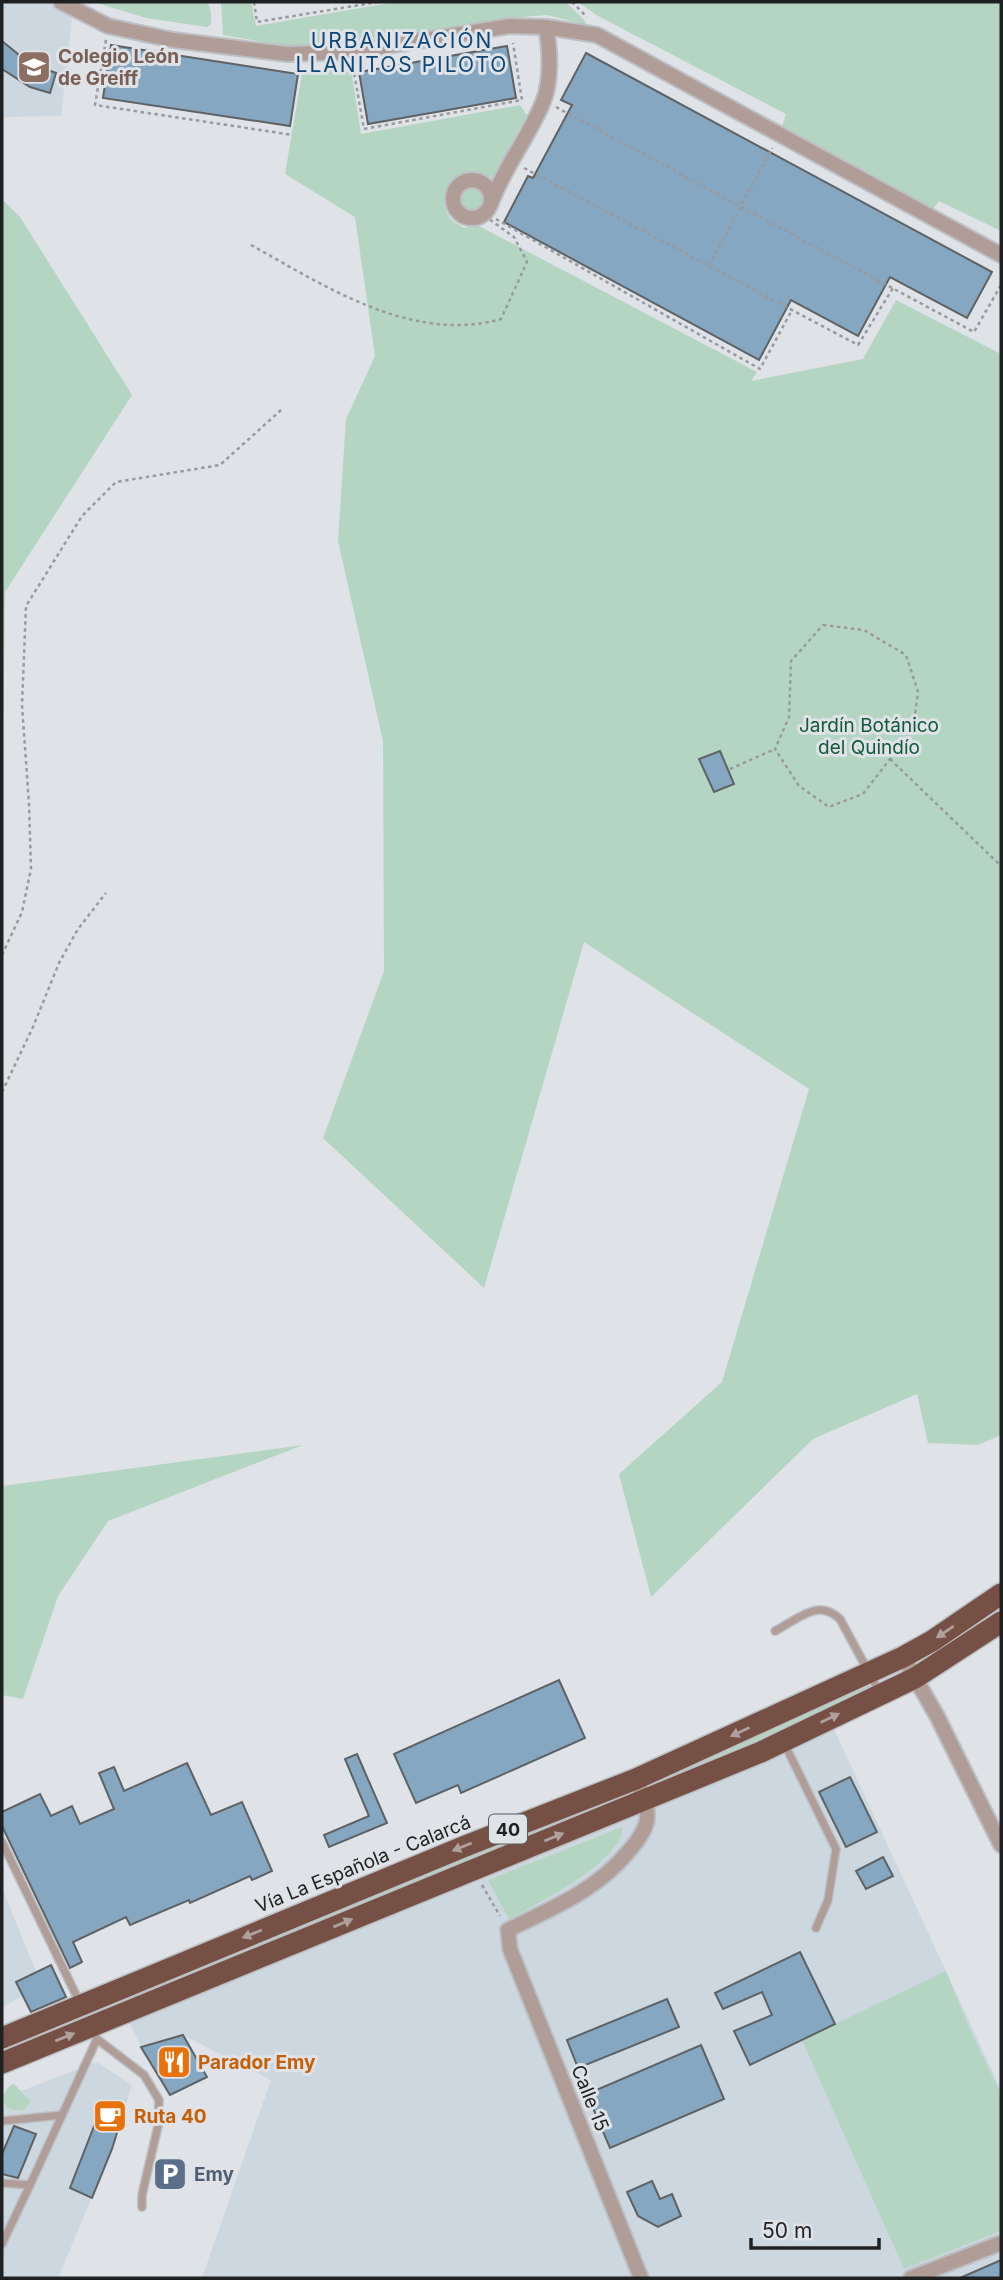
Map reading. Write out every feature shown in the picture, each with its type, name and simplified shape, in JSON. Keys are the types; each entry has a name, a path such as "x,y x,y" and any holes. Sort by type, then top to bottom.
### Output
{"highway":[{"name":"Vía La Española - Calarcá","path":"2,2038 463,1847 636,1779 903,1657 932,1641 1001,1594"},
{"name":"40","path":"2,2063 94,2033 783,1741 915,1678 1001,1622"}],"street":[{"path":"61,2 108,26 173,40 287,54 350,52 510,26 546,27 597,35 1001,255"},
{"path":"493,183 472,180 464,181 457,187 452,199 463,217 477,218 489,212 493,183 510,161 544,100 550,52 546,27"},
{"path":"903,1657 1001,1845"},
{"path":"508,1930 584,1892 617,1865 638,1841 647,1820 645,1801 636,1779"},
{"name":"Calle 15","path":"508,1930 510,1949 641,2278"},
{"path":"911,2278 1001,2243"}],"lane":[{"path":"775,1631 818,1608 830,1610 840,1619 880,1694"},
{"path":"783,1741 836,1849 828,1900 816,1927"},
{"path":"2,1842 94,2033 144,2074 159,2100 158,2126 142,2195 142,2207"},
{"path":"2,2244 62,2115 94,2033"},
{"path":"2,2121 62,2115"},
{"path":"2,2183 30,2185"}],"path":[{"path":"254,2 257,22 378,2"},
{"path":"108,26 95,105 293,135"},
{"path":"350,52 365,129 522,100 510,26"},
{"path":"544,100 974,332 1001,285"},
{"path":"709,266 779,135"},
{"path":"510,161 858,345 893,288"},
{"path":"489,212 760,369 792,310"},
{"path":"251,245 343,296 396,315 409,319 474,324 501,318 527,262 514,237 489,212"},
{"path":"2,955 22,912 31,869 22,705 26,606 82,516 116,482 220,465 281,410"},
{"path":"730,769 775,749 789,717 791,661 823,625 864,630 906,655 918,692 913,730 863,794 829,807 799,786 775,749"},
{"path":"891,759 1001,866"},
{"path":"2,1091 33,1027 58,963 78,929 106,893"},
{"path":"474,1870 508,1930"}],"shaded area":[{"name":"Colegio León de Greiff","path":"2,2 49,2 72,17 61,116 2,117"},
{"path":"831,1723 1001,2090 1001,2278 202,2278 271,2080 183,2035 141,2047 125,2014"},
{"path":"2,1888 36,1972 16,1982 23,1996 2,2007"},
{"path":"97,2062 132,2085 112,2149 58,2278 2,2278 2,2101 4,2106 11,2110 23,2111 31,2102 21,2091"}],"green space":[{"path":"93,2 206,2 210,9 211,24 207,27 146,18"},
{"path":"221,2 251,2 256,26 395,2 566,2 586,25 547,15 508,18 346,44 286,46 223,35"},
{"path":"578,2 1001,2 1001,231 939,201 933,209 782,127 786,114 598,16"},
{"name":"Jardín Botánico del Quindío","path":"351,69 361,134 520,105 527,115 493,178 470,173 459,176 449,185 445,205 450,218 464,228 479,226 757,372 751,381 863,359 896,300 1001,354 1001,1435 978,1445 928,1443 917,1394 813,1439 651,1597 619,1474 722,1382 809,1089 584,942 484,1288 323,1138 384,971 383,741 338,541 346,419 375,356 355,217 285,174 302,73"},
{"path":"472,188 482,195 483,199 476,209 472,210 462,203 461,199 468,189"},
{"path":"2,199 20,217 132,395 5,592 2,843"},
{"path":"303,1445 108,1521 58,1596 23,1699 2,1695 2,1486"},
{"path":"868,1683 873,1692 648,1794 643,1783"},
{"path":"632,1787 636,1798 91,2021 86,2011"},
{"path":"622,1827 619,1840 594,1867 509,1919 488,1880"},
{"path":"946,1971 1001,2094 1001,2231 904,2269 802,2040"},
{"path":"14,2084 31,2102 23,2111 10,2109 4,2104 4,2093"}],"building":[{"path":"2,41 24,59 56,73 50,93 30,87 2,69"},
{"path":"111,45 298,74 290,126 103,98"},
{"path":"507,46 516,98 368,124 359,72"},
{"path":"586,53 992,272 967,318 890,277 858,336 791,300 759,360 504,222 528,176 533,178 572,105 561,100"},
{"path":"720,751 734,784 714,792 699,759"},
{"path":"559,1680 585,1738 461,1793 458,1785 416,1803 394,1754"},
{"path":"357,1754 387,1823 329,1847 324,1835 369,1816 345,1759"},
{"path":"187,1763 211,1815 242,1802 272,1871 252,1880 250,1876 190,1903 189,1900 130,1925 126,1917 73,1942 82,1962 70,1968 2,1826 2,1812 40,1794 51,1816 72,1806 80,1824 114,1809 99,1773 114,1767 124,1791"},
{"path":"850,1777 877,1832 846,1847 819,1792"},
{"path":"883,1857 893,1876 866,1889 856,1871"},
{"path":"800,1952 835,2024 750,2065 734,2031 772,2015 762,1992 723,2009 715,1993"},
{"path":"51,1965 66,1997 31,2012 16,1982"},
{"path":"667,1999 679,2027 578,2068 567,2040"},
{"name":"Parador Emy","path":"183,2035 207,2077 170,2095 141,2047"},
{"path":"701,2045 724,2099 610,2148 587,2094"},
{"path":"103,2103 124,2110 92,2198 70,2188"},
{"path":"14,2126 36,2134 18,2178 2,2174 2,2154"},
{"path":"652,2181 660,2199 672,2194 681,2216 658,2227 638,2216 627,2192"},
{"path":"1001,2260 1001,2278 960,2278"}],"place":[{"name":"Colegio León de Greiff","path":"34,67"},
{"name":"Parador Emy","path":"174,2062"},
{"name":"Ruta 40","path":"110,2116"},
{"name":"Emy","path":"170,2174"}],"district":[{"name":"URBANIZACIÓN LLANITOS PILOTO","path":"402,52"}]}
